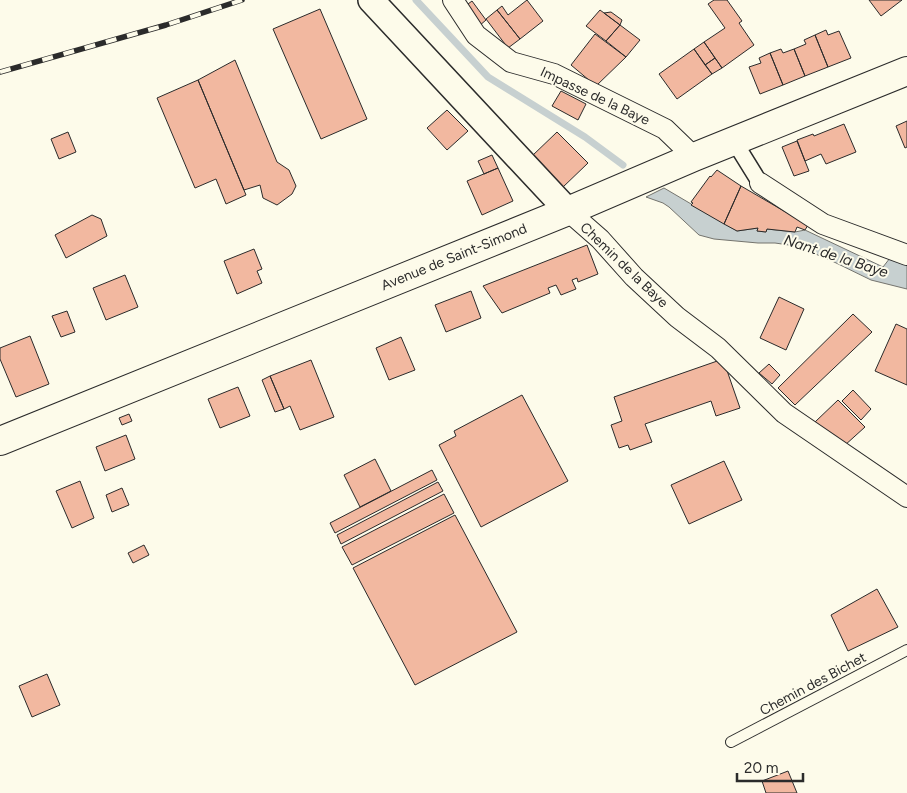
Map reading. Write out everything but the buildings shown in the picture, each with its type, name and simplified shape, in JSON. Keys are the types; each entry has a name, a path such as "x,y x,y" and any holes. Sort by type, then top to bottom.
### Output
{"main road":[{"name":"Avenue de Saint-Simond","path":"0,442 907,71"}],"street":[{"name":"Chemin de la Baye","path":"370,0 568,211 600,239 634,276 678,317 718,348 784,412 907,497"},
{"name":"Impasse de la Baye","path":"453,0 476,35 511,62 554,74 665,129 694,157"},
{"path":"734,141 760,183 823,224 907,255"}],"lane":[{"name":"Chemin des Bichet","path":"731,742 907,650"}],"water":[{"path":"664,188 737,231 758,228 757,231 766,232 767,229 795,232 805,230 883,267 890,258 907,264 907,289 871,280 796,246 714,239 699,235 669,207 646,197"}],"waterway":[{"name":"Nant de la Baye","path":"416,0 488,77 585,137 623,165"}],"railway":[{"path":"0,72 166,25 242,0"}]}
